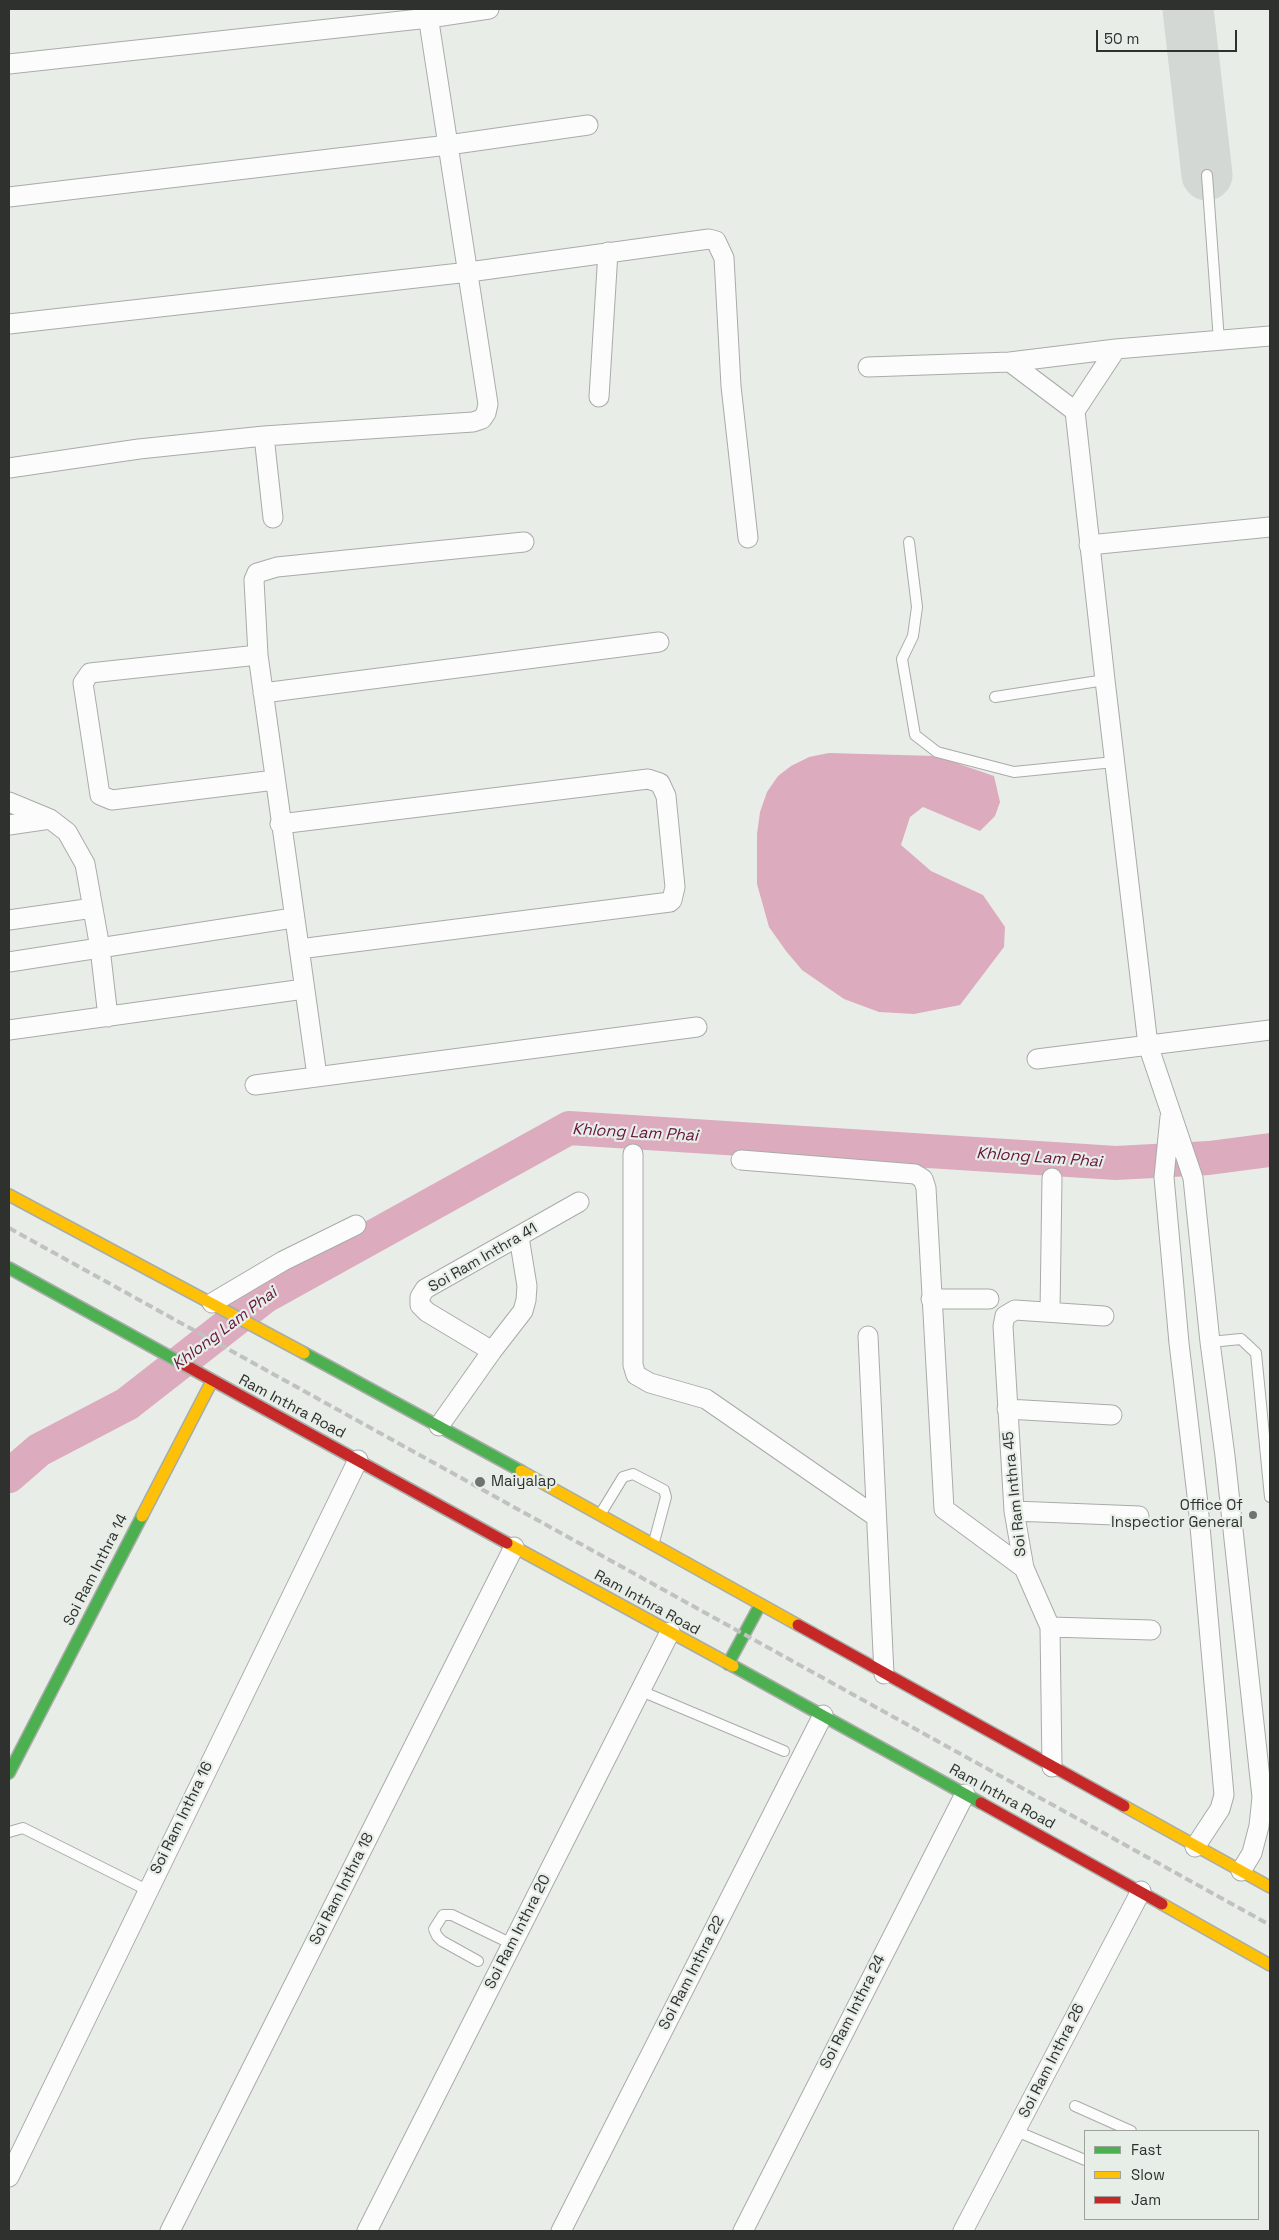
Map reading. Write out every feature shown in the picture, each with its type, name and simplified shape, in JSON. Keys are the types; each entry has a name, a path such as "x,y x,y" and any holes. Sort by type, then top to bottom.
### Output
{"main road":[{"path":"9,1195 218,1306 600,1514 760,1605 1270,1887"},
{"name":"Ram Inthra Road","path":"9,1268 189,1369 823,1715 1270,1964"},
{"name":"Soi Ram Inthra 14","path":"9,1773 212,1381"},
{"path":"728,1664 760,1605"}],"street":[{"path":"9,64 428,13 489,9"},
{"path":"9,468 139,449 264,436 473,422 482,419 488,404 428,13"},
{"path":"9,197 448,145 588,125"},
{"path":"9,324 469,272 608,252 709,239 716,240 724,258 731,386 748,538"},
{"path":"599,397 608,252"},
{"path":"868,367 1010,362 1270,336"},
{"path":"1116,350 1075,411 1104,680 1148,1045 1193,1178 1210,1342 1225,1456 1262,1797 1259,1826 1252,1853 1241,1871"},
{"path":"1010,362 1075,411"},
{"path":"264,436 272,518"},
{"path":"1090,545 1270,527"},
{"path":"317,1076 293,918 258,655 254,580 257,573 265,570 524,542"},
{"path":"263,693 659,642"},
{"path":"258,655 90,673 83,683 100,795 112,800 275,780"},
{"path":"280,824 648,779 660,783 666,796 675,887 674,895 670,902 299,949"},
{"path":"9,802 50,819 67,832 85,864 100,948 108,1017"},
{"path":"9,826 50,819"},
{"path":"9,920 92,908"},
{"path":"9,962 293,918"},
{"path":"9,1030 304,989"},
{"path":"255,1085 697,1027"},
{"path":"1037,1059 1270,1030"},
{"path":"1171,1110 1164,1177 1186,1410 1198,1504 1224,1795 1220,1809 1195,1847"},
{"path":"633,1154 633,1365 636,1375 650,1383 706,1399 875,1516"},
{"path":"741,1160 915,1174 923,1179 926,1188 944,1510 1024,1568"},
{"path":"1050,1311 1052,1178"},
{"name":"Soi Ram Inthra 41","path":"492,1351 427,1312 420,1306 420,1297 425,1289 579,1202"},
{"path":"218,1306 283,1261 356,1225"},
{"path":"439,1426 523,1311 527,1286 519,1237"},
{"path":"931,1300 989,1300"},
{"name":"Soi Ram Inthra 45","path":"1052,1767 1050,1626 1024,1568 1014,1511 1003,1326 1006,1316 1015,1310 1104,1316"},
{"path":"868,1336 875,1516 884,1674"},
{"path":"1007,1409 1112,1415"},
{"name":"Soi Ram Inthra 16","path":"9,2177 147,1890 358,1460"},
{"path":"1014,1511 1139,1516"},
{"name":"Soi Ram Inthra 18","path":"170,2231 514,1547"},
{"path":"1050,1626 1150,1630"},
{"name":"Soi Ram Inthra 20","path":"367,2231 670,1632"},
{"name":"Soi Ram Inthra 22","path":"560,2231 823,1715"},
{"name":"Soi Ram Inthra 24","path":"742,2231 965,1794"},
{"name":"Soi Ram Inthra 26","path":"963,2231 1141,1891"}],"lane":[{"path":"1207,175 1219,341"},
{"path":"909,542 917,607 913,636 902,659 915,736 937,752 1014,772 1114,762"},
{"path":"995,697 1104,680"},
{"path":"1210,1342 1241,1339 1256,1354 1270,1497"},
{"path":"600,1514 623,1477 633,1474 664,1490 666,1497 653,1545"},
{"path":"640,1691 784,1751"},
{"path":"9,1832 23,1828 147,1890"},
{"path":"478,1961 442,1941 437,1936 434,1929 443,1915 452,1915 512,1944"},
{"path":"1075,2106 1129,2130"},
{"path":"1016,2131 1084,2160"}],"shaded area":[{"path":"829,753 936,756 994,776 1000,802 995,816 980,831 923,807 910,817 901,845 931,871 983,895 1005,927 1004,947 960,1005 914,1014 879,1012 844,999 802,970 769,927 757,884 757,834 760,812 767,792 778,776 791,766 809,757"}],"waterway":[{"name":"Khlong Lam Phai","path":"9,1476 39,1450 127,1404 264,1297 569,1128 1116,1163 1209,1158 1270,1150"}],"taxiway":[{"path":"1188,9 1207,175"}],"railway":[{"path":"9,1228 1270,1925"}],"traffic: fast":[{"path":"9,1268 185,1365"},
{"path":"304,1353 521,1471"},
{"path":"9,1773 142,1516"},
{"path":"728,1664 760,1605"},
{"path":"733,1666 981,1803"}],"traffic: slow":[{"path":"9,1195 304,1353"},
{"path":"142,1516 212,1381"},
{"path":"521,1471 798,1625"},
{"path":"507,1543 733,1666"},
{"path":"1124,1806 1270,1887"},
{"path":"1162,1904 1270,1965"}],"traffic: jam":[{"path":"185,1365 507,1543"},
{"path":"798,1625 1124,1806"},
{"path":"981,1803 1162,1904"}],"place":[{"name":"Maiyalap","path":"480,1482"},
{"name":"Office Of Inspectior General","path":"1253,1515"}]}
